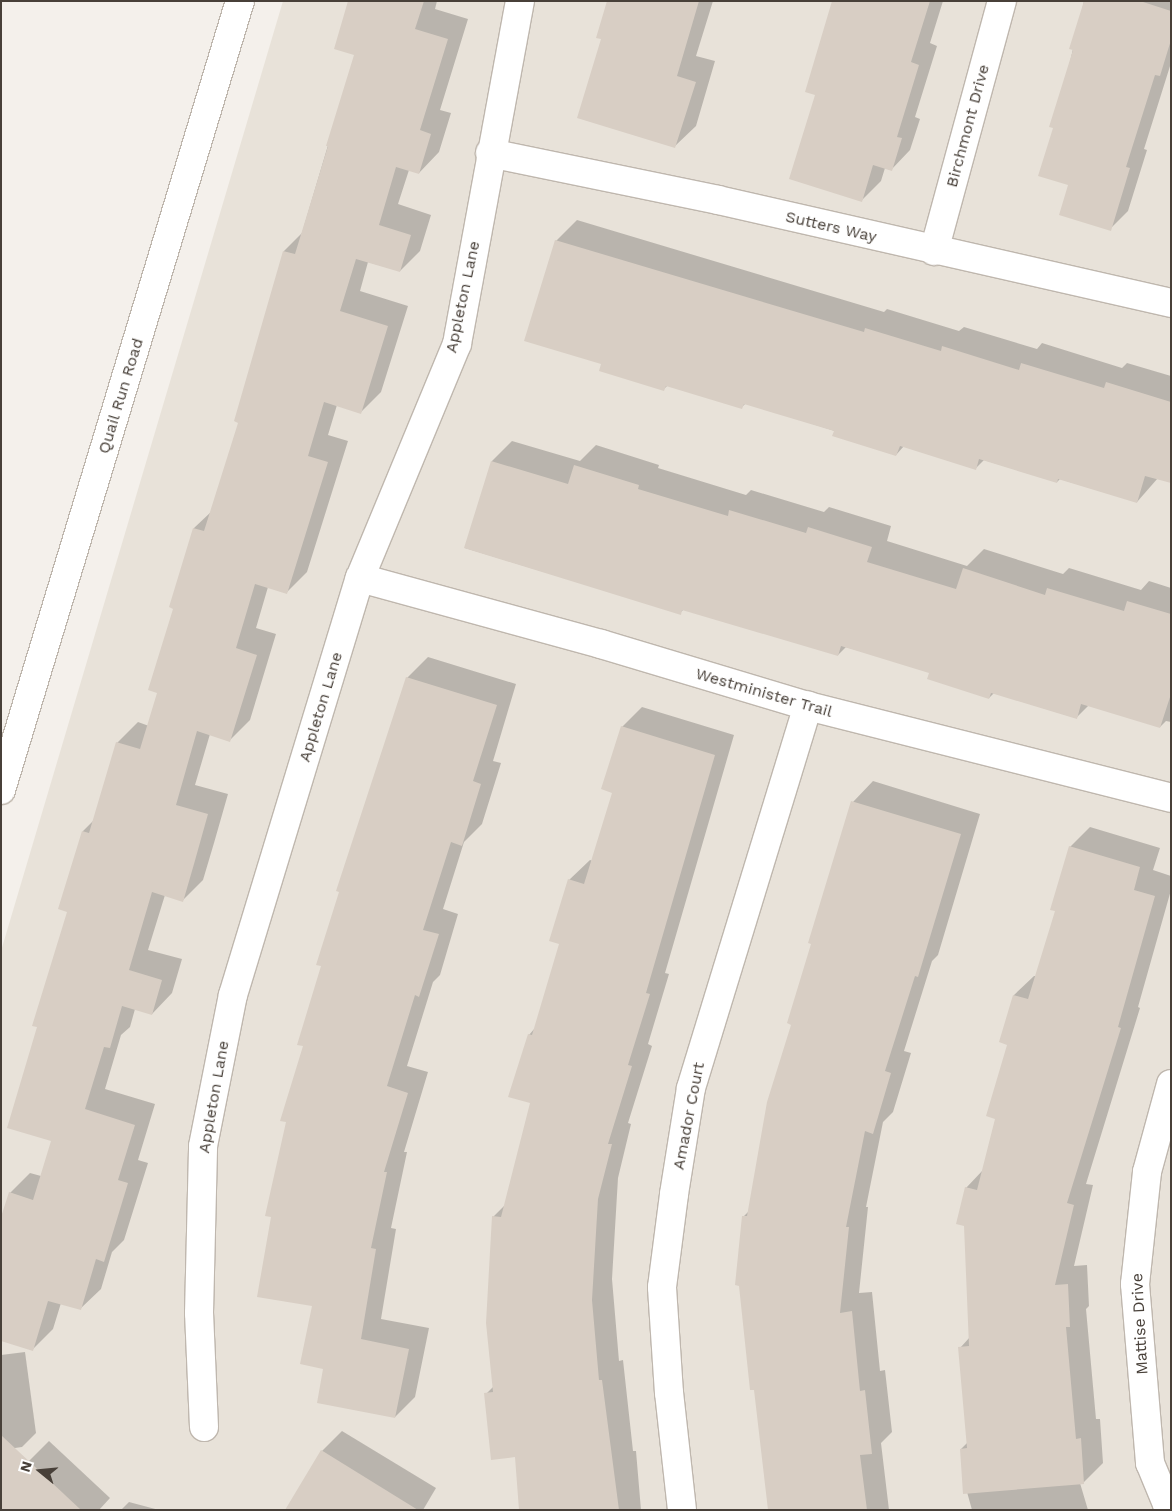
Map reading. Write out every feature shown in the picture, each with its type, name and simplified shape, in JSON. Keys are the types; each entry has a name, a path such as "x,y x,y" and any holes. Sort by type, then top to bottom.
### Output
{"street":[{"name":"Quail Run Road","path":"1,790 240,1"},
{"name":"Appleton Lane","path":"204,1427 200,1313 203,1146 233,995 360,578 457,344 490,153 520,1"},
{"name":"Birchmont Drive","path":"934,251 1002,1"},
{"name":"Sutters Way","path":"490,153 718,200 934,251 1171,303"},
{"name":"Westminister Trail","path":"360,578 601,644 808,706 1171,798"},
{"name":"Amador Court","path":"682,1510 669,1393 662,1287 674,1194 691,1088 808,706"},
{"name":"Mattise Drive","path":"1169,1505 1150,1463 1135,1284 1147,1172 1171,1084"}],"shaded area":[{"path":"283,1 1171,1 1171,1510 1,1510 1,951"}],"building":[{"path":"348,1 424,1 415,29 448,39 420,130 431,134 419,174 396,167 379,225 411,235 400,272 356,259 340,311 388,326 361,414 324,402 308,456 328,462 287,594 255,584 236,648 257,655 230,742 197,731 176,805 208,814 194,864 183,902 152,892 129,970 162,980 152,1015 122,1006 110,1048 104,1047 85,1109 135,1125 118,1180 128,1183 104,1262 96,1259 81,1310 48,1301 33,1351 1,1341 1,1217 9,1192 33,1200 51,1141 7,1128 37,1027 32,1026 67,912 58,909 82,831 89,833 116,742 140,749 157,693 148,690 173,609 169,607 193,528 204,531 238,423 234,421 283,251 295,254 354,55 334,49"},
{"path":"607,1 699,1 677,76 696,82 675,148 577,118 601,39 596,38"},
{"path":"832,1 930,1 911,62 919,65 897,137 902,138 892,171 873,165 862,202 789,179 815,95 805,92"},
{"path":"1084,1 1140,1 1171,11 1171,40 1160,76 1155,75 1126,167 1130,168 1111,231 1059,215 1068,185 1038,176 1053,128 1049,127 1073,50 1069,49"},
{"path":"555,240 864,332 865,328 941,351 942,346 1019,370 1021,363 1104,388 1106,382 1171,402 1171,483 1145,476 1137,503 1058,479 1057,483 979,459 976,470 900,446 896,456 832,436 834,431 744,404 742,409 666,386 664,391 599,371 601,364 524,341"},
{"path":"491,461 568,484 574,465 639,485 638,489 728,516 729,510 806,533 808,527 872,547 867,562 956,589 963,568 1045,595 1047,588 1124,611 1127,601 1171,614 1171,694 1160,728 1081,704 1077,719 991,693 989,699 927,679 929,673 841,646 838,656 682,610 681,615 464,548"},
{"path":"406,677 497,705 473,781 481,784 462,846 451,842 423,930 439,934 419,997 415,995 387,1086 408,1093 384,1172 387,1172 371,1248 376,1249 361,1339 409,1349 395,1418 317,1403 323,1369 300,1364 312,1306 257,1297 271,1217 265,1216 286,1122 280,1121 303,1046 297,1045 321,966 316,965 339,892 336,891"},
{"path":"621,726 715,755 646,993 650,994 628,1065 632,1066 608,1144 612,1144 598,1199 592,1300 599,1380 602,1380 619,1510 519,1510 515,1457 491,1460 484,1393 493,1392 486,1323 492,1216 501,1217 530,1103 508,1097 528,1034 532,1035 559,944 549,941 568,879 584,884 612,793 601,789"},
{"path":"851,801 961,834 918,977 915,976 885,1071 891,1073 873,1134 865,1131 846,1227 849,1227 840,1313 852,1311 860,1391 865,1390 872,1454 860,1455 867,1510 768,1510 754,1390 750,1390 739,1286 735,1285 742,1216 747,1216 767,1102 791,1025 787,1023 811,944 808,943"},
{"path":"1069,846 1140,867 1134,890 1155,896 1118,1027 1121,1028 1067,1203 1074,1205 1055,1285 1068,1284 1070,1327 1066,1327 1076,1439 1081,1438 1084,1484 963,1494 960,1449 967,1448 958,1347 969,1346 964,1226 956,1224 965,1187 977,1190 995,1119 986,1116 1007,1045 999,1042 1013,995 1028,999 1055,911 1050,910"},
{"path":"1,1435 81,1510 1,1510"},
{"path":"321,1450 418,1510 285,1510"}]}
